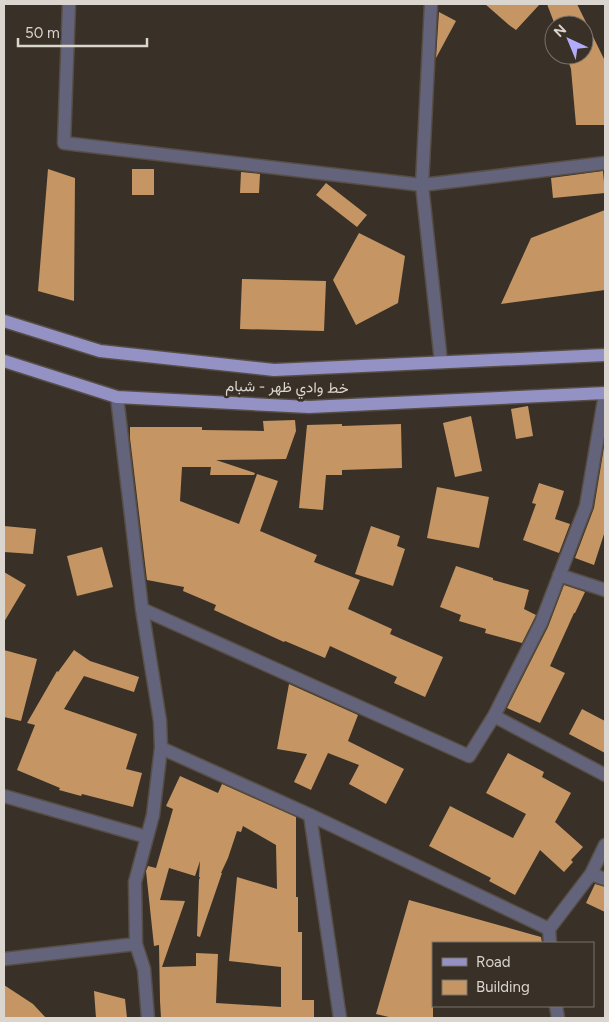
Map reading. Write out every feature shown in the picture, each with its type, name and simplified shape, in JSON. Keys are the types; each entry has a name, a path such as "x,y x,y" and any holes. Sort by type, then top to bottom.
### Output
{"main road":[{"name":"خط وادي ظهر - شبام","path":"4,322 100,351 274,370 605,355"},
{"name":"خط وادي ظهر - شبام","path":"4,361 117,397 309,407 605,394"}],"street":[{"path":"69,4 64,143 422,185 605,163"},
{"path":"431,4 422,185 441,362"},
{"path":"142,609 469,756 494,716 541,622 586,506 605,394"},
{"path":"117,397 142,609 160,720 161,748 153,815 135,882 136,944 144,969 148,1018"},
{"path":"559,575 605,590"},
{"path":"494,716 605,775"},
{"path":"161,748 310,815 549,929"},
{"path":"4,796 147,837"},
{"path":"310,815 340,1018"},
{"path":"550,942 549,929 591,874 605,845"},
{"path":"591,874 605,879"},
{"path":"4,959 136,944"}],"building":[{"path":"485,4 540,4 516,30"},
{"path":"547,4 577,4 582,15 551,15"},
{"path":"439,12 456,21 436,58"},
{"path":"594,39 605,61 605,125 576,125 570,65 594,65"},
{"path":"48,169 75,178 74,301 38,291"},
{"path":"132,169 154,169 154,195 132,195"},
{"path":"603,171 605,193 553,198 551,178"},
{"path":"241,172 260,174 259,193 240,193"},
{"path":"326,183 367,215 357,227 316,195"},
{"path":"605,210 605,290 501,304 531,238"},
{"path":"359,233 405,256 398,303 356,325 333,280"},
{"path":"242,279 326,281 324,331 240,329"},
{"path":"528,406 533,436 516,439 511,409"},
{"path":"471,416 482,471 455,477 443,423"},
{"path":"295,420 296,431 286,459 216,460 255,473 254,475 210,475 211,467 182,467 180,501 239,524 257,474 278,481 260,531 317,555 314,562 360,580 348,609 392,629 390,634 443,657 425,697 394,683 397,677 330,646 325,658 284,642 214,610 216,605 183,591 184,587 147,580 130,427 202,427 202,430 264,431 263,421"},
{"path":"342,424 342,426 401,424 402,468 342,470 342,475 326,475 323,510 299,508 307,425"},
{"path":"605,441 605,531 594,565 575,558 594,508"},
{"path":"539,483 564,491 555,519 570,524 559,553 523,540 536,504 532,503"},
{"path":"437,487 489,497 479,548 427,538"},
{"path":"4,526 36,529 33,554 4,552"},
{"path":"371,526 400,536 397,546 405,549 393,586 355,574"},
{"path":"102,547 113,587 77,596 67,556"},
{"path":"456,566 493,578 493,580 529,590 524,609 536,615 522,643 485,633 486,629 459,621 461,615 440,607"},
{"path":"4,572 26,585 4,622"},
{"path":"564,585 585,592 550,666 565,673 540,723 507,708 548,627"},
{"path":"4,650 37,659 21,721 4,717"},
{"path":"74,650 90,661 139,677 134,692 84,676 64,709 137,734 126,769 142,773 133,807 59,790 60,788 17,770 35,725 27,723 57,671"},
{"path":"289,684 358,715 348,741 404,769 386,804 349,784 359,765 328,753 311,790 294,782 307,754 277,749"},
{"path":"582,709 605,721 605,753 569,734"},
{"path":"508,753 544,772 542,777 571,793 555,822 583,847 571,860 573,862 564,872 540,850 515,895 489,881 491,878 429,846 450,806 513,838 526,814 486,793"},
{"path":"180,776 218,793 222,784 296,817 296,897 298,897 298,932 302,932 302,1000 314,1000 314,1018 161,1018 159,945 154,946 146,871 148,866 156,868 173,809 166,806","holes":["243,826 276,845 277,889 237,877 229,961 281,967 281,1007 216,1003 218,954 196,953 196,966 162,967 185,901 160,900 169,868 195,876 200,861 197,936 200,937 237,831 241,832"]},
{"path":"595,884 605,887 605,912 586,903"},
{"path":"409,900 541,937 542,942 432,942 433,1018 393,1018 376,1014"},
{"path":"4,985 33,1004 46,1018 4,1018"},
{"path":"94,991 125,999 127,1018 96,1018"}]}
